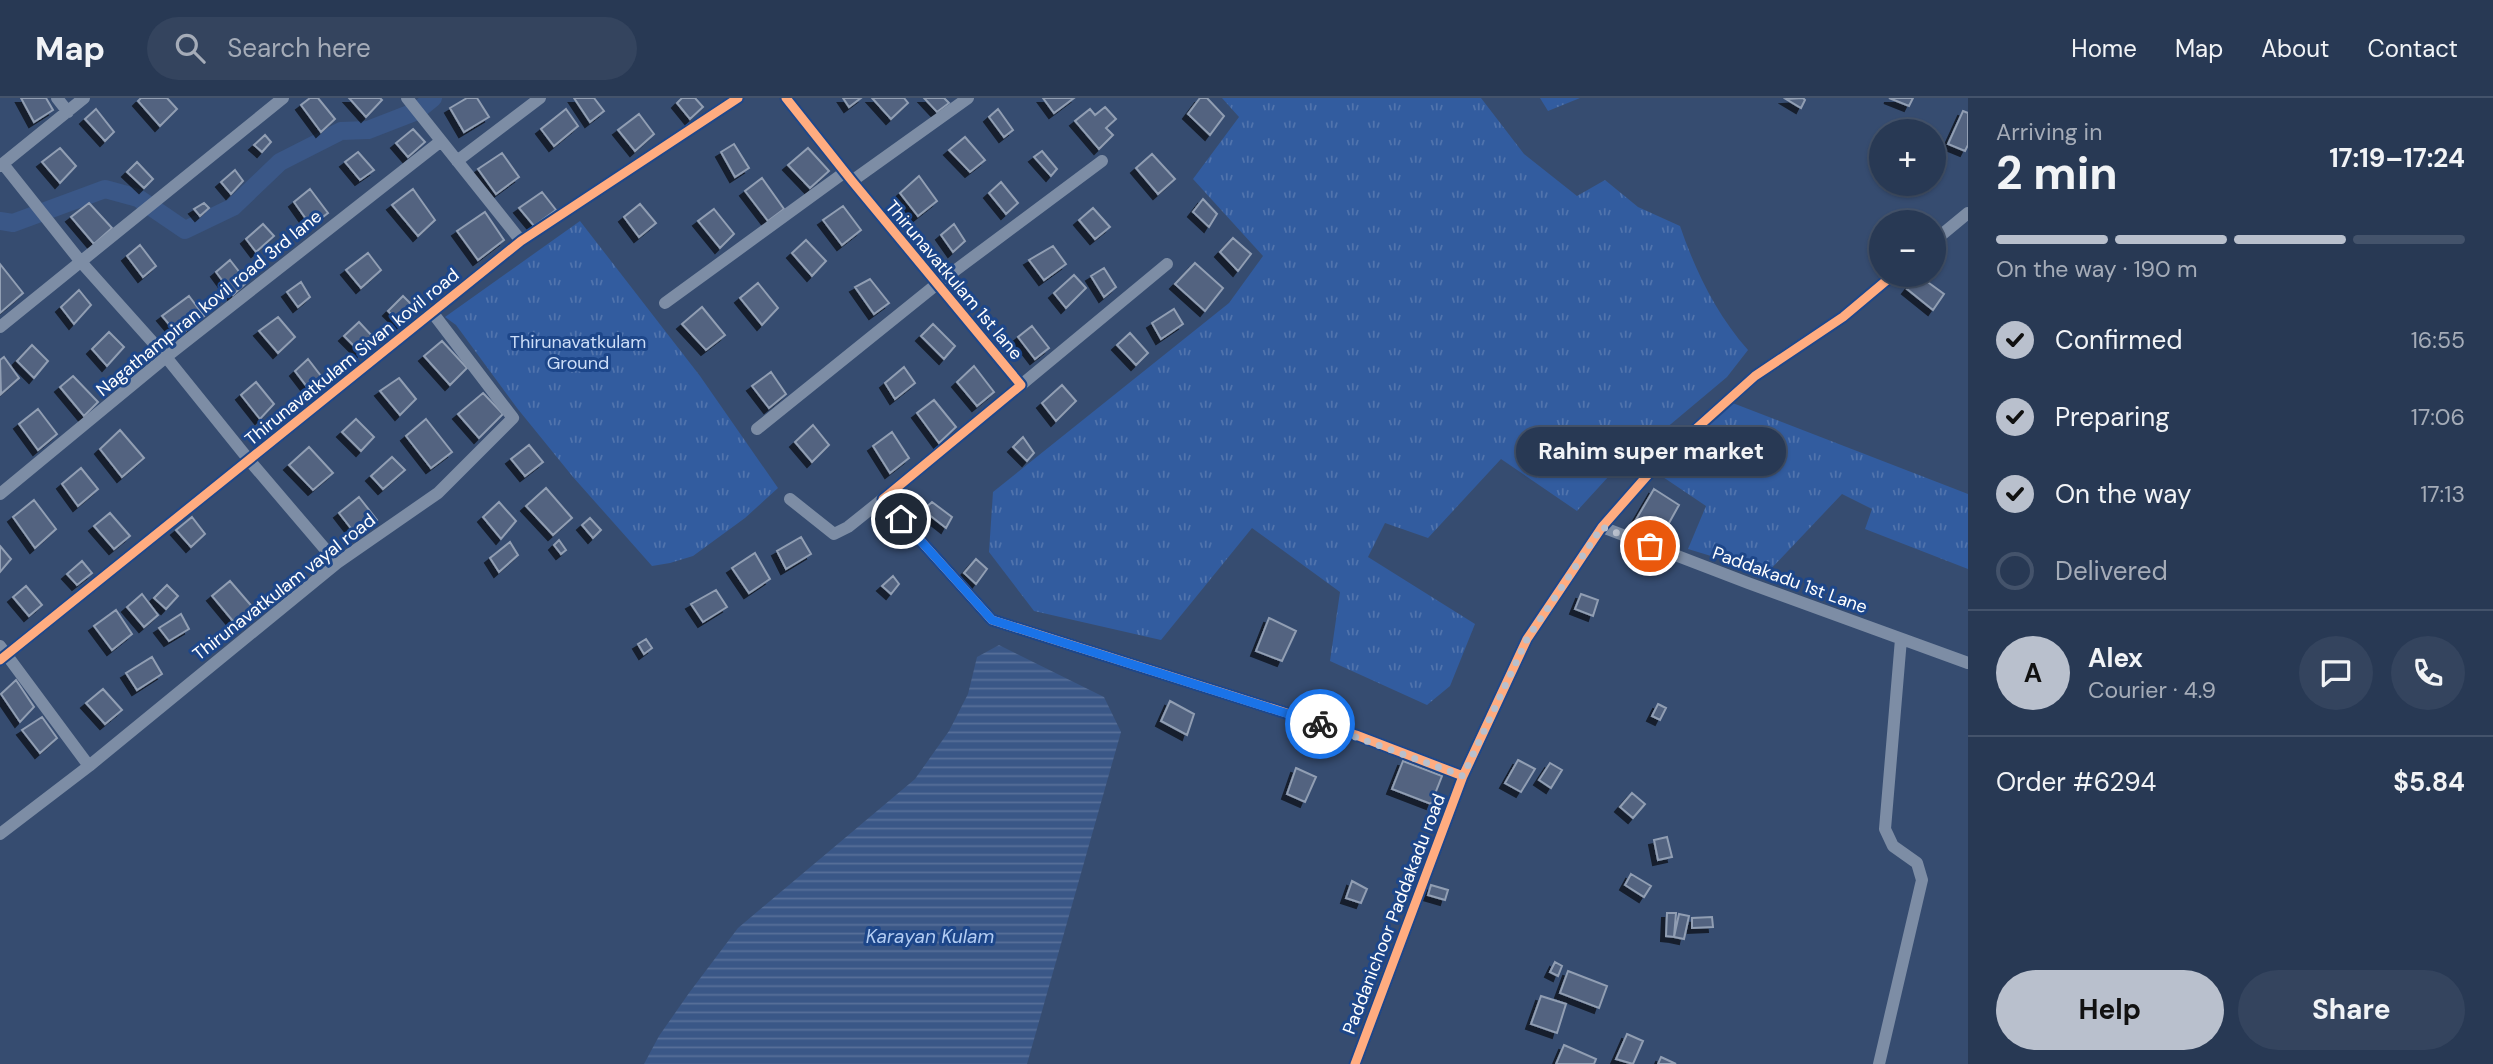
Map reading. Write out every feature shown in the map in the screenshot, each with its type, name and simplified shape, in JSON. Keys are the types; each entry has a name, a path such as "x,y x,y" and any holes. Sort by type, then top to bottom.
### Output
{"street":[{"path":"57,98 68,112"},
{"path":"84,98 1,165 81,262 166,357 337,563"},
{"path":"0,327 283,98"},
{"path":"407,98 521,241"},
{"path":"457,161 540,98"},
{"name":"Thirunavatkulam Sivan kovil road","path":"2,653 249,460 521,241 738,98"},
{"name":"Thirunavatkulam 1st lane","path":"786,98 1020,385 883,499 848,527 834,534 790,499"},
{"path":"666,303 968,98"},
{"name":"Nagathampiran kovil road 3rd lane","path":"0,494 166,357 441,141"},
{"path":"757,429 937,284 1102,161"},
{"path":"1946,231 1968,213"},
{"path":"1020,385 1167,264"},
{"name":"Paddanichoor Paddakadu road","path":"1354,1064 1463,776 1527,639 1602,527 1660,461 1755,376 1843,317 1879,287"},
{"name":"Thirunavatkulam vayal road","path":"0,834 89,766 337,563 438,493 513,418 432,312"},
{"path":"883,499 992,620 1356,735 1463,776"},
{"name":"Paddakadu 1st Lane","path":"1602,527 1968,663"},
{"path":"1879,1064 1922,880 1917,863 1893,846 1885,829 1901,639"},
{"path":"2,653 89,766"}],"green space":[{"path":"1222,98 1481,98 1524,154 1577,196 1605,180 1638,207 1680,226 1708,291 1726,322 1748,350 1727,377 1609,476 1577,511 1501,459 1428,538 1385,523 1368,557 1475,624 1450,686 1427,705 1330,661 1340,592 1252,528 1161,640 1034,611 989,552 993,492 1229,303 1263,256 1193,179 1239,117"},
{"path":"1540,98 1580,98 1548,111"},
{"name":"Thirunavatkulam Ground","path":"580,221 700,376 778,488 745,518 693,556 670,563 652,566 573,477 517,408 456,325 445,317"},
{"path":"1730,402 1968,494 1968,569 1865,529 1872,509 1842,494 1767,573 1688,549 1706,506 1657,473"}],"water":[{"name":"Karayan Kulam","path":"999,645 1104,697 1121,732 1027,1064 644,1064 659,1036 738,928 915,779 949,731 968,694 977,657"}],"building":[{"path":"21,98 46,98 53,110 34,122"},
{"path":"141,98 167,98 177,109 160,126 138,101"},
{"path":"310,98 318,98 335,119 321,132 301,105"},
{"path":"349,98 380,98 382,100 366,117"},
{"path":"467,98 477,98 489,117 464,132 450,108"},
{"path":"574,98 594,98 604,111 590,122"},
{"path":"682,98 695,98 703,107 690,119 677,103"},
{"path":"843,98 861,98 849,107"},
{"path":"872,98 904,98 908,103 891,119"},
{"path":"924,98 944,98 949,103 937,112"},
{"path":"1043,98 1074,98 1054,113"},
{"path":"1200,98 1207,98 1224,116 1210,135 1188,114"},
{"path":"1889,98 1913,98 1909,106"},
{"path":"1786,99 1805,100 1801,108"},
{"path":"1105,107 1116,119 1106,128 1113,135 1099,149 1075,121 1090,109 1095,115"},
{"path":"96,109 114,132 105,141 85,119"},
{"path":"566,109 578,126 554,146 541,129"},
{"path":"998,109 1013,130 1004,137 989,117"},
{"path":"1963,111 1968,113 1968,145 1965,151 1948,144"},
{"path":"639,114 654,134 635,151 618,130"},
{"path":"413,129 425,142 408,157 396,143"},
{"path":"265,135 271,142 262,152 254,145"},
{"path":"965,137 985,160 970,172 949,150"},
{"path":"734,144 749,168 735,177 721,152"},
{"path":"60,148 76,166 60,183 42,162"},
{"path":"808,148 829,171 810,188 788,165"},
{"path":"1042,151 1057,169 1051,176 1034,157"},
{"path":"358,152 374,170 360,180 345,162"},
{"path":"502,153 519,177 496,194 478,169"},
{"path":"1152,154 1175,179 1158,194 1136,168"},
{"path":"137,162 153,179 144,188 127,172"},
{"path":"235,170 243,181 231,194 221,182"},
{"path":"919,176 937,201 918,216 900,193"},
{"path":"762,178 784,209 768,221 745,191"},
{"path":"1001,182 1018,203 1006,214 989,193"},
{"path":"310,189 328,213 311,226 294,202"},
{"path":"413,189 435,220 418,236 392,205"},
{"path":"542,192 556,210 534,226 519,208"},
{"path":"1203,199 1217,214 1209,227 1193,212"},
{"path":"89,203 112,228 94,244 71,217"},
{"path":"204,203 209,208 200,216 194,209"},
{"path":"640,204 656,223 639,237 624,217"},
{"path":"843,206 861,230 842,245 823,220"},
{"path":"1093,208 1110,227 1095,239 1079,220"},
{"path":"714,209 734,234 720,248 698,221"},
{"path":"485,212 504,240 478,260 457,231"},
{"path":"263,224 274,236 256,252 246,239"},
{"path":"954,224 965,241 953,252 941,235"},
{"path":"1233,238 1251,254 1238,271 1220,252"},
{"path":"806,240 826,261 812,276 792,253"},
{"path":"140,245 156,266 143,277 127,256"},
{"path":"1053,246 1066,264 1044,280 1029,260"},
{"path":"368,253 381,270 361,288 346,270"},
{"path":"230,260 247,282 233,295 216,272"},
{"path":"1195,263 1223,288 1205,311 1175,284"},
{"path":"0,264 23,293 0,313"},
{"path":"1104,268 1116,287 1104,297 1091,276"},
{"path":"1074,275 1086,288 1066,308 1054,293"},
{"path":"870,279 889,303 874,314 855,287"},
{"path":"301,282 310,297 298,307 287,292"},
{"path":"758,283 778,308 762,325 740,298"},
{"path":"1934,287 1944,294 1933,310 1907,289"},
{"path":"79,290 91,305 74,324 61,307"},
{"path":"189,296 204,316 179,336 162,316"},
{"path":"403,296 415,308 401,324 388,311"},
{"path":"702,307 725,335 706,350 682,324"},
{"path":"1174,309 1183,324 1161,339 1152,323"},
{"path":"278,317 295,337 278,353 259,331"},
{"path":"359,322 374,338 361,353 344,336"},
{"path":"933,324 955,346 944,359 921,336"},
{"path":"1032,326 1049,348 1035,359 1018,337"},
{"path":"109,332 124,347 107,366 92,349"},
{"path":"1130,333 1148,353 1136,365 1117,345"},
{"path":"442,341 467,368 450,385 424,356"},
{"path":"32,345 48,361 34,378 17,361"},
{"path":"4,357 19,378 1,394 0,360"},
{"path":"308,359 324,380 311,392 295,371"},
{"path":"974,366 994,392 977,406 957,382"},
{"path":"904,367 915,383 895,399 885,383"},
{"path":"771,372 786,394 769,408 752,386"},
{"path":"73,376 98,402 84,416 60,387"},
{"path":"399,378 416,399 400,415 380,391"},
{"path":"256,382 274,404 260,419 241,395"},
{"path":"1062,385 1076,401 1056,421 1042,403"},
{"path":"483,393 503,414 479,438 458,414"},
{"path":"934,400 956,427 939,443 917,413"},
{"path":"38,409 57,434 38,450 19,424"},
{"path":"356,419 374,437 361,451 342,432"},
{"path":"426,419 452,452 431,468 406,436"},
{"path":"813,425 829,445 812,462 795,442"},
{"path":"120,430 144,458 122,477 100,449"},
{"path":"892,432 909,458 890,473 873,446"},
{"path":"1023,437 1034,453 1027,461 1013,447"},
{"path":"529,445 543,462 525,476 511,459"},
{"path":"309,447 333,473 313,490 289,465"},
{"path":"392,457 405,470 383,489 371,476"},
{"path":"81,468 98,489 78,506 62,484"},
{"path":"546,488 572,518 553,535 526,506"},
{"path":"1654,489 1679,505 1659,541 1631,528"},
{"path":"359,497 377,520 357,536 339,513"},
{"path":"34,500 56,529 35,548 13,517"},
{"path":"499,502 516,521 501,539 483,517"},
{"path":"932,502 952,517 946,528 923,510"},
{"path":"110,513 130,536 114,549 94,526"},
{"path":"192,517 205,534 191,547 176,530"},
{"path":"590,518 601,530 593,538 582,525"},
{"path":"801,537 811,554 786,569 777,551"},
{"path":"559,540 566,550 561,554 554,545"},
{"path":"510,542 518,555 499,572 490,558"},
{"path":"0,546 11,559 0,572"},
{"path":"755,553 770,579 749,593 732,568"},
{"path":"976,559 987,569 976,584 964,573"},
{"path":"82,561 92,573 77,585 67,574"},
{"path":"893,576 899,584 891,594 882,586"},
{"path":"230,581 255,610 237,626 212,596"},
{"path":"167,585 178,596 166,609 154,598"},
{"path":"26,586 42,605 29,616 13,597"},
{"path":"716,590 727,607 703,622 691,604"},
{"path":"142,594 158,615 144,627 127,607"},
{"path":"1581,594 1598,600 1593,616 1575,609"},
{"path":"116,610 132,634 112,650 94,626"},
{"path":"181,614 189,629 169,641 159,628"},
{"path":"1269,618 1296,631 1282,661 1256,651"},
{"path":"646,639 652,648 644,654 638,644"},
{"path":"152,657 162,674 137,690 126,673"},
{"path":"16,680 34,707 20,722 1,694"},
{"path":"103,689 122,710 105,724 86,703"},
{"path":"1170,701 1194,714 1187,735 1161,721"},
{"path":"1658,704 1666,708 1660,720 1652,716"},
{"path":"42,717 57,738 40,753 22,730"},
{"path":"1518,760 1535,769 1521,792 1505,783"},
{"path":"1403,761 1442,776 1431,804 1392,789"},
{"path":"1550,763 1562,770 1551,788 1539,780"},
{"path":"1296,768 1316,777 1305,802 1287,794"},
{"path":"1632,793 1645,804 1633,818 1620,807"},
{"path":"1667,837 1672,857 1658,860 1654,840"},
{"path":"1631,874 1651,886 1644,897 1625,885"},
{"path":"1352,881 1367,889 1361,903 1346,898"},
{"path":"1431,885 1448,890 1445,900 1428,895"},
{"path":"1667,913 1676,913 1674,937 1666,936"},
{"path":"1679,914 1689,916 1684,939 1674,937"},
{"path":"1712,917 1713,927 1692,928 1692,918"},
{"path":"1555,962 1562,966 1558,976 1550,972"},
{"path":"1568,971 1607,986 1599,1008 1560,993"},
{"path":"1541,996 1566,1004 1557,1033 1531,1024"},
{"path":"1627,1034 1643,1041 1633,1064 1616,1059"},
{"path":"1564,1045 1596,1059 1594,1064 1556,1064"},
{"path":"1661,1057 1676,1064 1658,1064"}],"waterway":[{"path":"0,221 13,223 105,189 138,198 185,230 233,207 280,162 341,131 368,130 417,111 433,98"}],"cycle path":[{"path":"0,660 521,241 738,98"},
{"path":"786,98 1021,385 883,499 992,620 1356,735 1463,776"},
{"path":"1355,1064 1463,776 1527,639 1602,527 1660,461 1755,376 1843,317 1879,287"}],"way so far":[{"path":"1320,724 1463,776 1527,639 1602,527 1650,546"}],"place":[{"name":"Rahim super market","path":"1650,546"}],"route":[{"path":"901,519 992,620 1320,724"}]}
